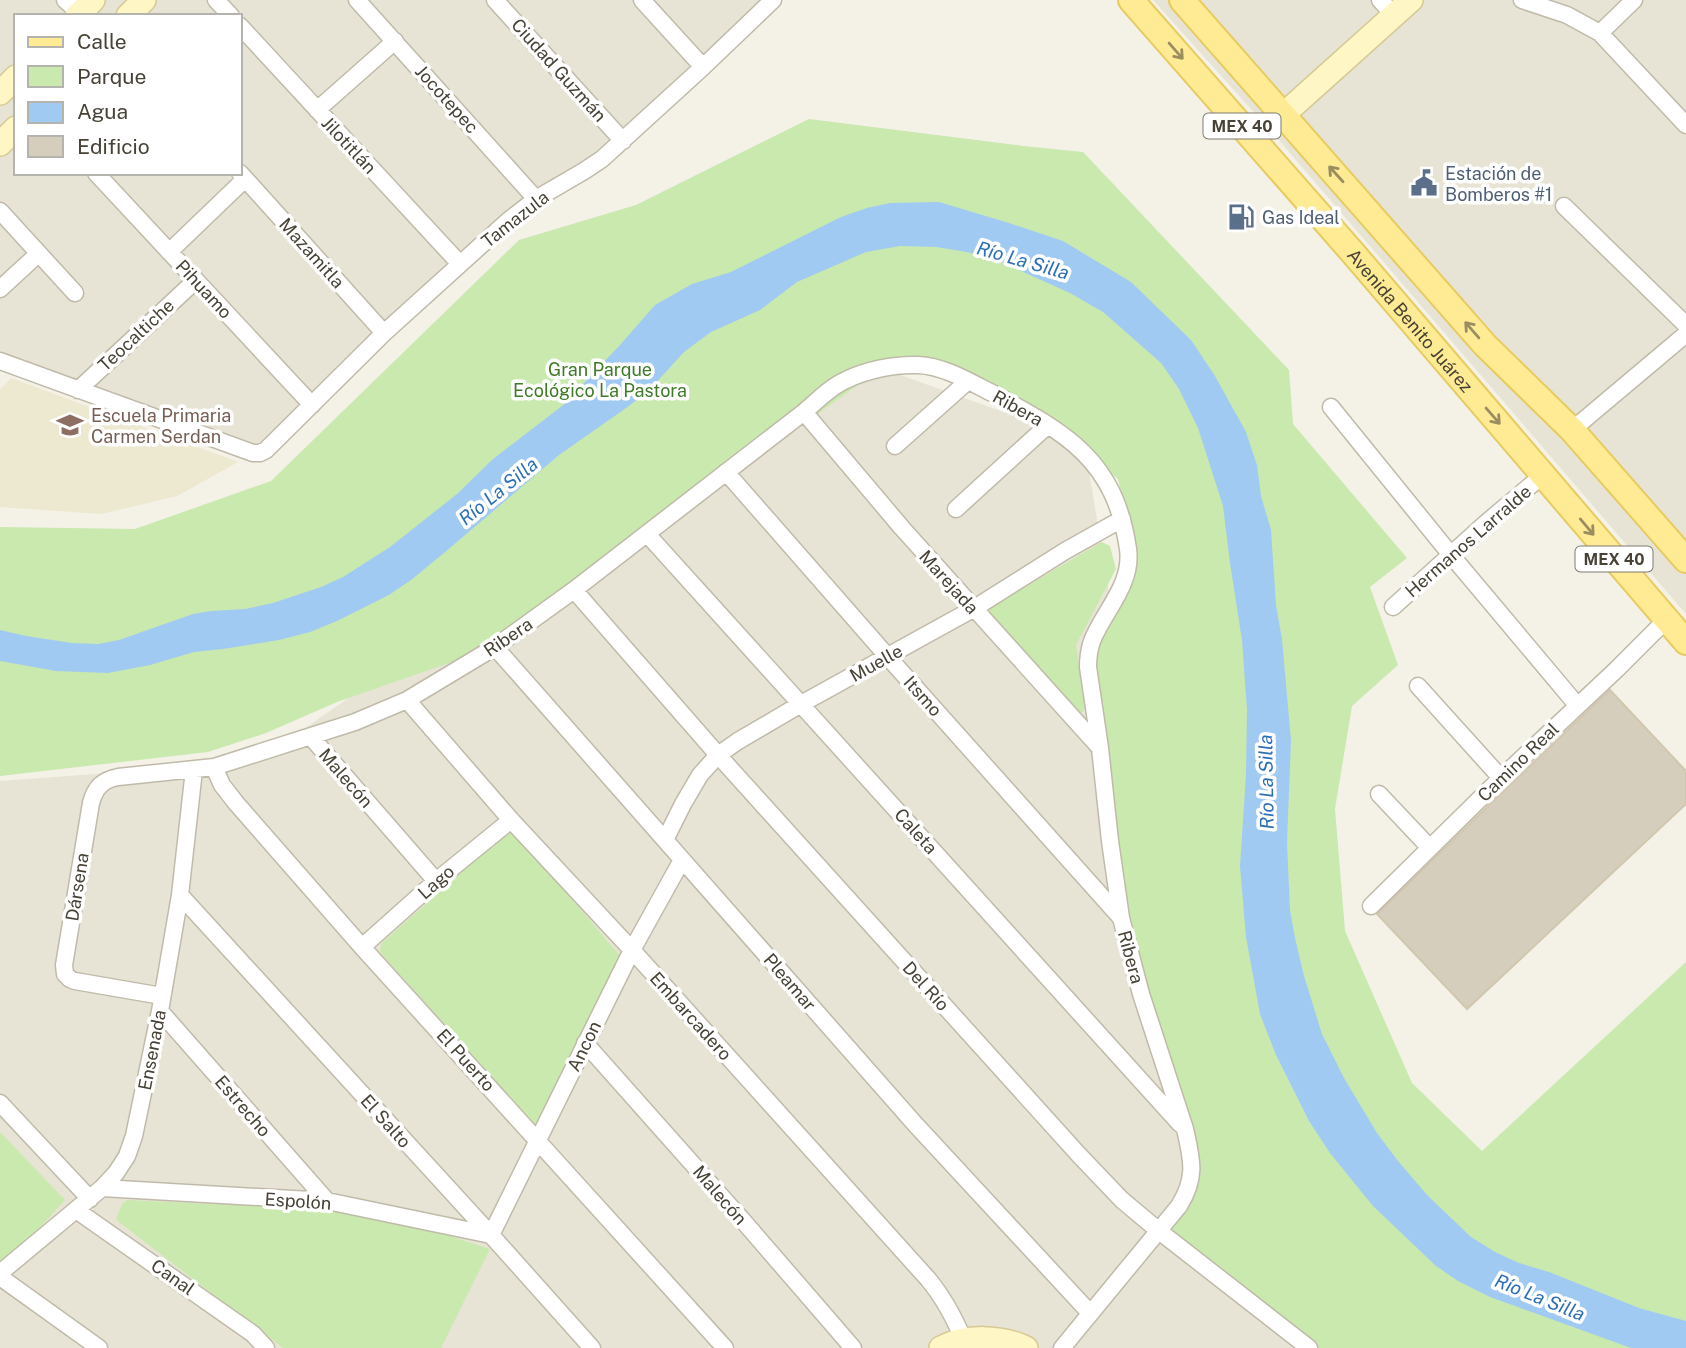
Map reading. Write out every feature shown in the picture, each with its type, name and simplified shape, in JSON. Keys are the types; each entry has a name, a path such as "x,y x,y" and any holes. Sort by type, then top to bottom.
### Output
{"main road":[{"name":"Avenida Benito Juárez","path":"1131,0 1353,253 1686,642"},
{"name":"MEX 40","path":"1182,0 1485,345 1572,430 1686,560"},
{"path":"1353,253 1381,225"}],"street":[{"path":"130,14 144,0"},
{"path":"216,0 229,14"},
{"name":"Jocotepec","path":"357,0 536,199"},
{"name":"Ciudad Guzmán","path":"495,0 623,141"},
{"path":"642,0 703,67"},
{"name":"Tamazula","path":"78,390 253,453 266,450 384,333 509,220 536,199 592,166 623,141 773,0"},
{"path":"1522,0 1567,15 1600,33 1686,125"},
{"path":"1600,33 1634,0"},
{"path":"1283,115 1395,5"},
{"name":"Jilotitlán","path":"242,28 460,264"},
{"path":"317,110 395,41"},
{"path":"0,93 14,79"},
{"path":"0,144 14,130"},
{"name":"Pihuamo","path":"98,175 312,405"},
{"path":"169,252 242,176"},
{"name":"Mazamitla","path":"242,176 384,333"},
{"path":"1564,206 1686,325"},
{"path":"0,211 75,293"},
{"path":"0,289 38,254"},
{"name":"Teocaltiche","path":"78,390 195,281"},
{"path":"1572,430 1686,334"},
{"path":"0,361 78,390"},
{"name":"Ribera","path":"96,788 112,778 214,767 355,722 407,699 495,647 574,590 845,380 903,365 934,368 968,381 1048,425 1071,441 1101,471 1117,502 1128,550 1126,576 1096,633 1088,655 1088,667 1121,918 1141,994 1185,1129 1192,1176 1187,1193 1179,1206 1062,1348"},
{"path":"895,446 968,381"},
{"path":"1331,407 1577,705"},
{"name":"Marejada","path":"804,412 901,528 1100,748"},
{"path":"957,509 1048,425"},
{"name":"Itsmo","path":"726,472 1121,918"},
{"name":"Hermanos Larralde","path":"1393,607 1543,475"},
{"name":"Muelle","path":"665,840 700,775 718,755 801,704 973,609 1122,519"},
{"name":"Caleta","path":"647,534 1185,1129"},
{"name":"Del Río","path":"574,590 718,755 1122,1200 1309,1348"},
{"name":"Camino Real","path":"1371,906 1667,620"},
{"name":"Pleamar","path":"495,647 915,1124 1090,1313"},
{"path":"1418,686 1501,778"},
{"name":"Embarcadero","path":"407,699 511,820 632,950 928,1279 952,1313 964,1341"},
{"name":"Malecón","path":"311,737 436,881"},
{"name":"El Puerto","path":"214,767 222,785 236,803 362,947 725,1348"},
{"name":"Ensenada","path":"0,1275 96,1194 116,1173 127,1156 134,1136 180,895 194,770"},
{"name":"Dársena","path":"96,788 91,803 64,970 66,976 75,981 161,1003"},
{"path":"1380,794 1430,848"},
{"name":"Lago","path":"362,947 436,881 511,820"},
{"name":"Ancon","path":"491,1235 632,950 682,860"},
{"name":"El Salto","path":"180,895 592,1348"},
{"name":"Estrecho","path":"161,1003 327,1201"},
{"name":"Malecón","path":"585,1043 853,1348"},
{"path":"0,1103 96,1194"},
{"name":"Espolón","path":"96,1194 327,1201 491,1235"},
{"name":"Canal","path":"76,1210 253,1334 266,1348"},
{"path":"0,1275 99,1348"},
{"path":"941,1348 964,1341 993,1339 1026,1348"}],"shaded area":[{"path":"0,0 769,0 581,177 540,195 258,457 0,361"},
{"path":"1153,0 1686,0 1686,614 1277,138"},
{"path":"845,355 1084,441 1199,1137 1388,1348 0,1348 0,781 256,762"},
{"name":"Escuela Primaria Carmen Serdan","path":"11,378 238,462 177,496 101,514 0,507 0,389"}],"green space":[{"name":"Gran Parque Ecológico La Pastora","path":"809,119 1083,152 1289,370 1293,424 1407,558 1370,587 1398,665 1352,706 1335,809 1345,931 1412,1083 1482,1151 1686,962 1686,1348 1309,1348 1159,1231 1192,1176 1141,994 1088,667 1126,577 1123,501 1118,479 1048,425 935,368 880,369 495,647 337,702 266,733 208,752 0,776 0,527 135,529 271,481 519,240 636,205"},
{"path":"1102,542 1110,546 1116,569 1076,645 1085,707 1083,712 1078,713 987,617 989,608"},
{"path":"505,833 516,834 621,957 535,1126 380,952 381,944"},
{"path":"0,1132 65,1200 0,1271"},
{"path":"127,1200 375,1212 490,1249 441,1348 283,1348 120,1223 116,1219 122,1204"}],"water":[{"name":"Río La Silla","path":"939,202 1063,241 1131,282 1191,340 1215,376 1246,432 1257,465 1261,496 1271,530 1276,605 1282,639 1291,741 1287,843 1290,910 1295,938 1322,1034 1344,1078 1377,1133 1428,1196 1471,1237 1519,1263 1549,1272 1639,1308 1686,1321 1686,1348 1631,1348 1490,1297 1458,1281 1436,1266 1373,1206 1330,1153 1309,1121 1276,1055 1260,1014 1246,937 1240,866 1247,710 1242,640 1223,506 1198,428 1179,389 1161,363 1103,312 1070,293 994,259 936,247 900,246 866,252 797,282 760,310 711,332 684,352 653,386 559,455 411,580 389,595 310,632 279,640 194,652 150,665 108,673 56,671 0,661 0,630 72,643 98,644 119,640 193,614 245,609 273,603 343,577 390,547 457,494 493,459 562,406 655,305 692,284 731,272 841,217 890,203"}],"building":[{"path":"1610,690 1686,771 1686,804 1467,1009 1377,914"}],"place":[{"name":"Estación de Bomberos #1","path":"1424,183"},
{"name":"Gas Ideal","path":"1241,217"},
{"name":"Escuela Primaria Carmen Serdan","path":"70,425"}]}
